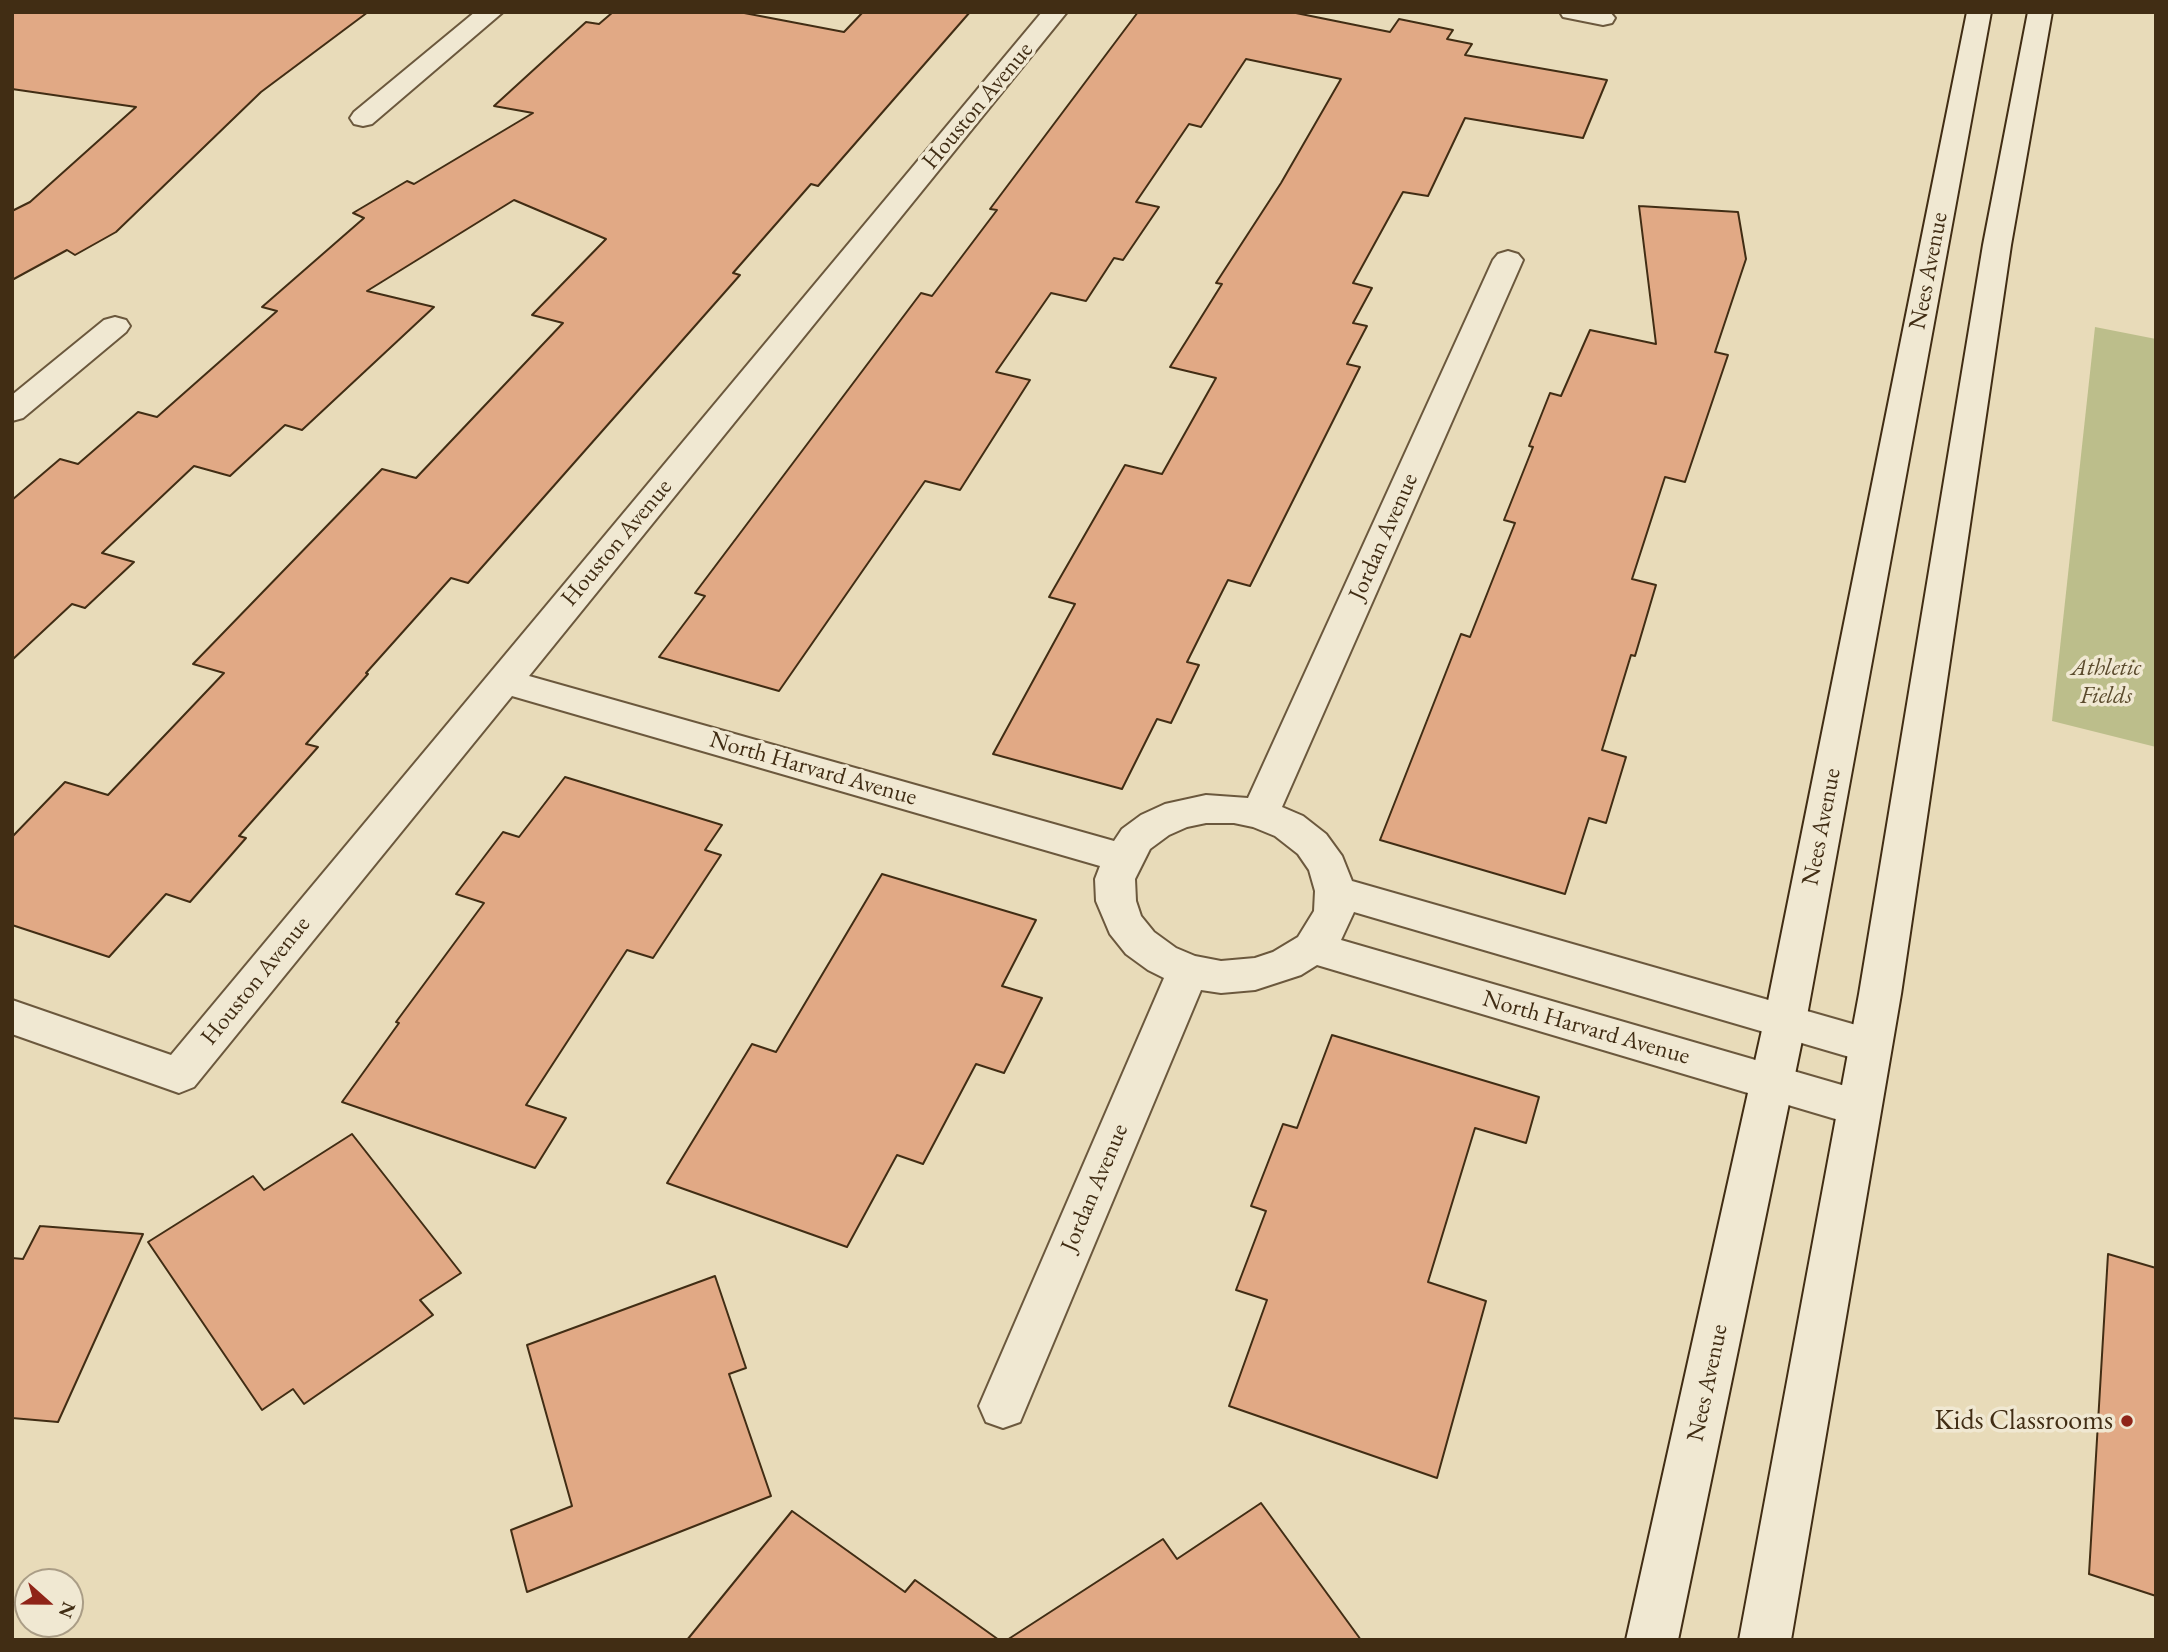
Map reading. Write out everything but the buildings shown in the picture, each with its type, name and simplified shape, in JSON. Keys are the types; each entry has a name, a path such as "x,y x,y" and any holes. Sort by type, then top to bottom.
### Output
{"street":[{"path":"363,118 491,12"},
{"name":"Houston Avenue","path":"12,1017 179,1075 1055,12"},
{"path":"1572,12 1603,18"},
{"name":"Nees Avenue","path":"1652,1640 1785,1021 1979,12"},
{"path":"1765,1640 1870,1045 1997,245 2040,12"},
{"name":"Jordan Avenue","path":"1260,814 1508,260"},
{"path":"12,411 115,326"},
{"name":"North Harvard Avenue","path":"503,681 1123,858"},
{"path":"1234,808 1260,814 1289,826 1312,844 1328,866 1335,891 1334,911 1326,930 1312,947 1287,964 1255,974 1221,977 1188,971 1162,960 1140,943 1124,923 1116,901 1115,879 1123,858 1136,839 1179,814 1234,808"},
{"path":"1335,891 1870,1045"},
{"name":"North Harvard Avenue","path":"1312,947 1859,1108"},
{"name":"Jordan Avenue","path":"1003,1406 1188,971"}],"green space":[{"name":"Athletic Fields","path":"2095,327 2156,339 2156,747 2052,721"}],"place":[{"name":"Kids Classrooms","path":"2127,1421"}]}
